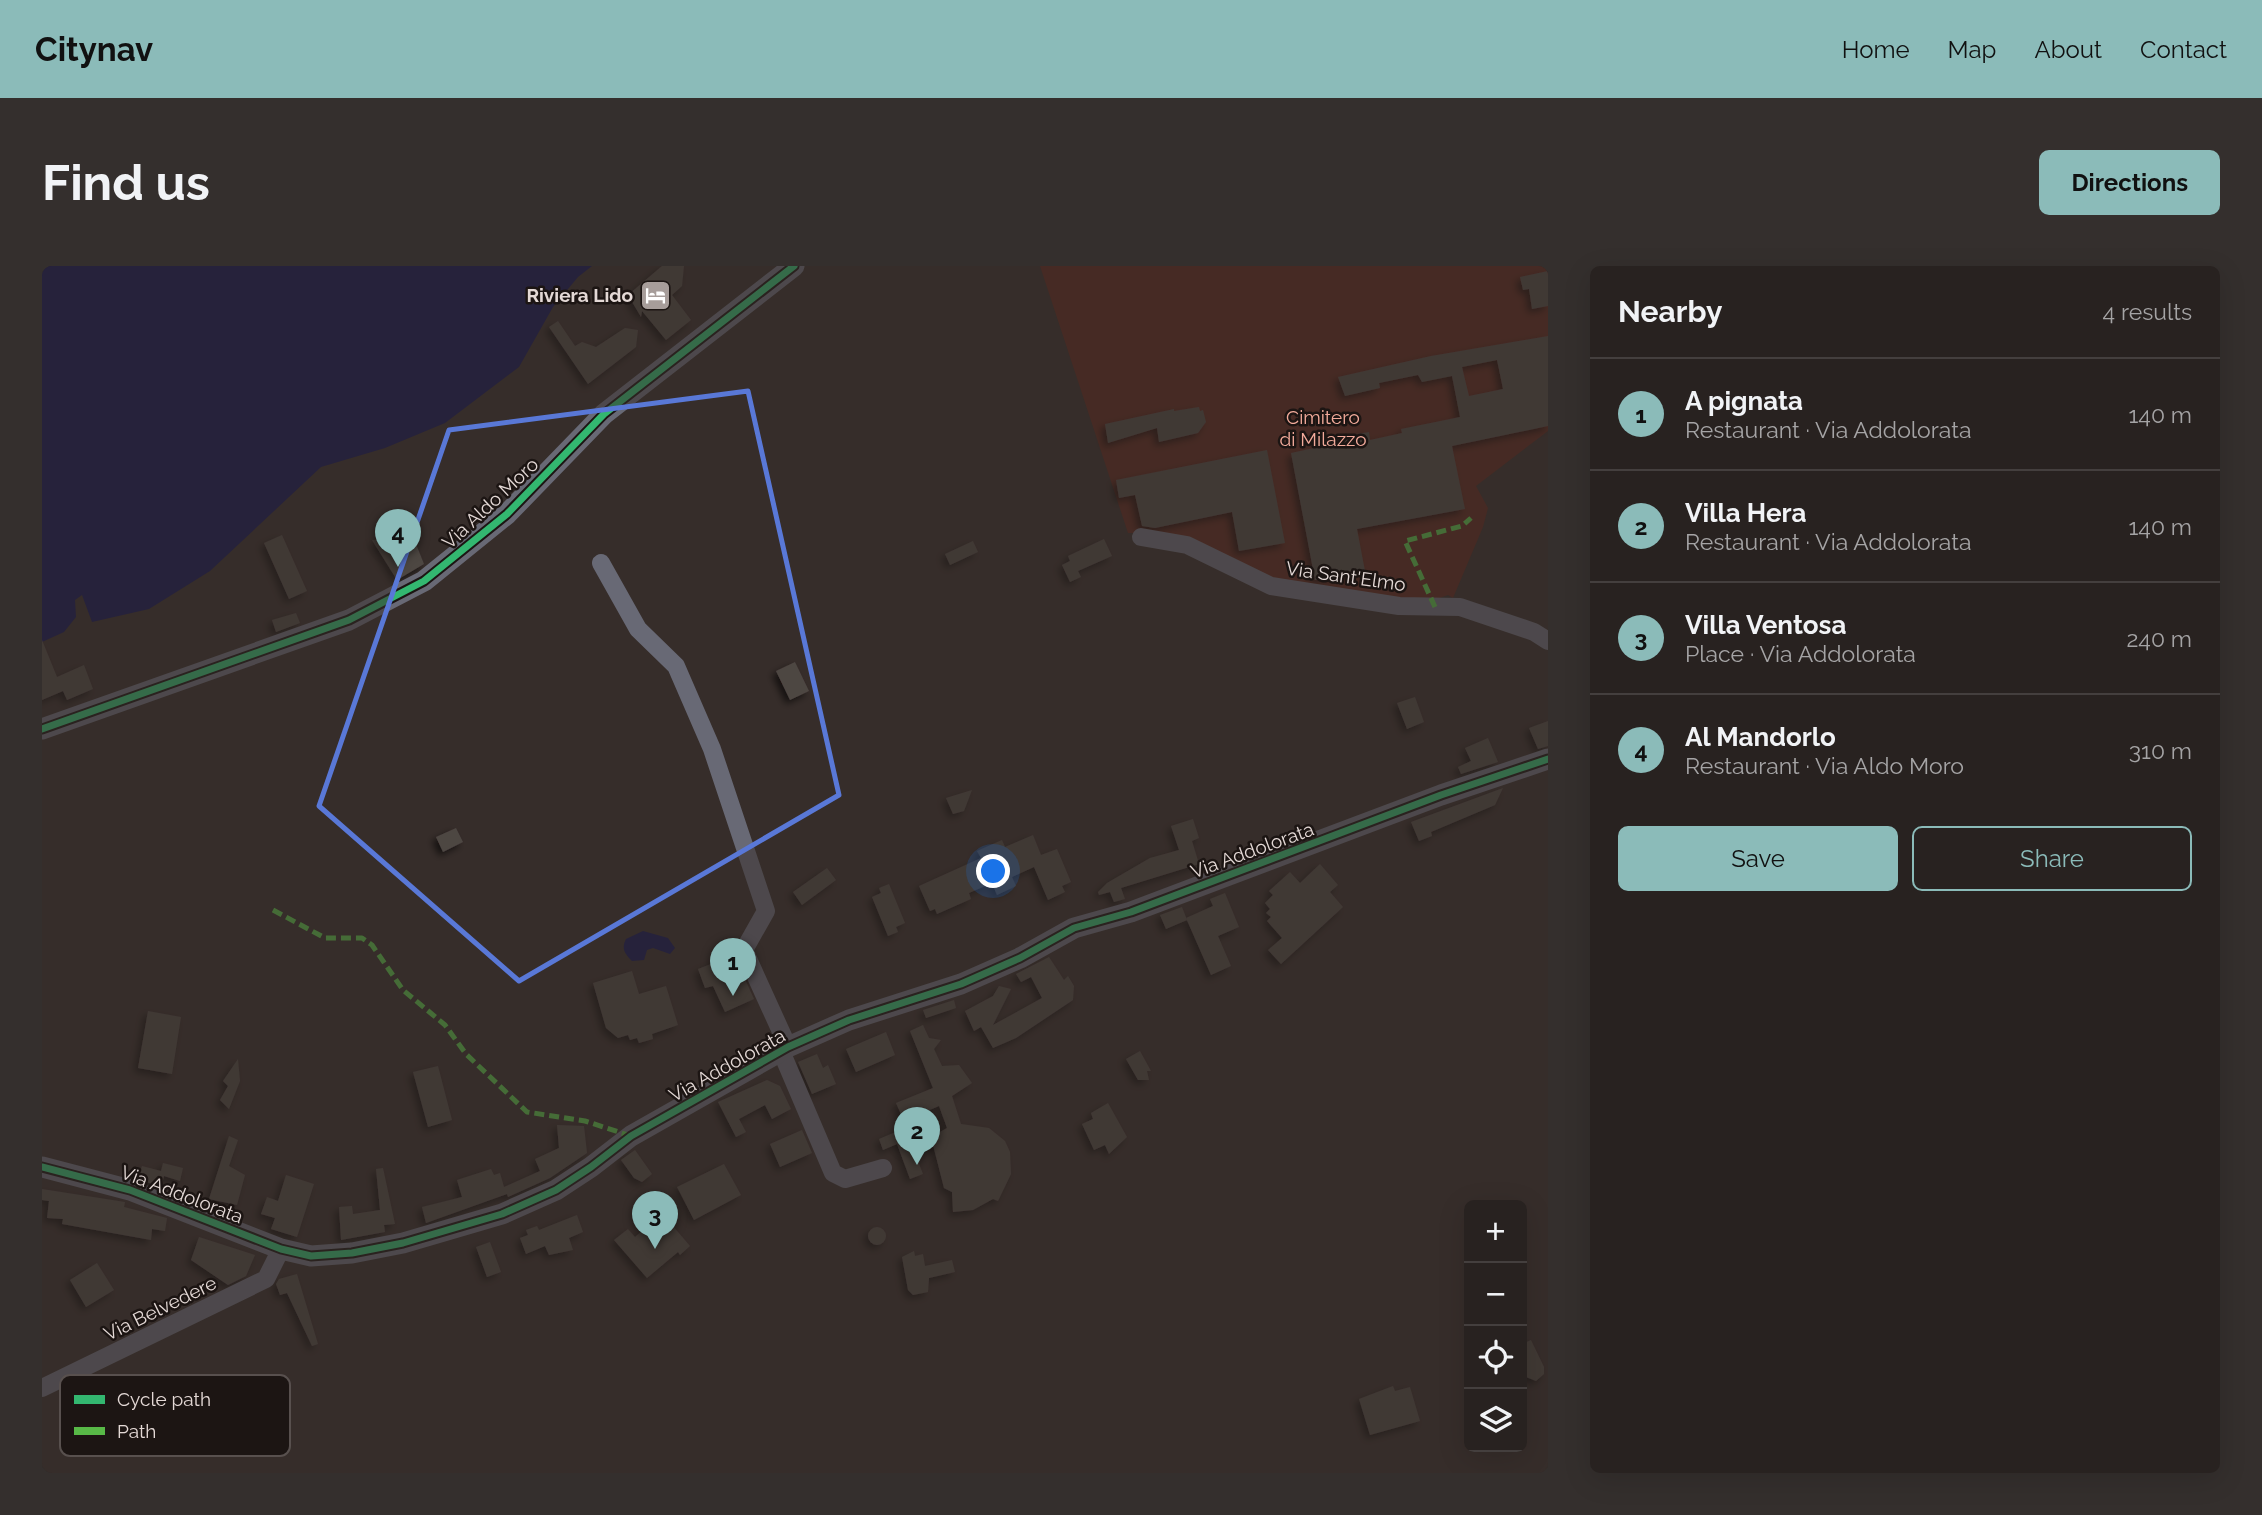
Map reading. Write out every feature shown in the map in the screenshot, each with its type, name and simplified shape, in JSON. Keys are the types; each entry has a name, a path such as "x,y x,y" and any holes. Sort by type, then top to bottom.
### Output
{"street":[{"name":"Via Aldo Moro","path":"42,729 349,621 424,581 507,514 604,414 794,266"},
{"name":"Via Sant'Elmo","path":"1141,537 1187,545 1271,586 1399,606 1460,607 1534,632 1548,641"},
{"name":"Via Addolorata","path":"601,563 638,629 676,666 712,749 766,911 744,950 833,1173 845,1179 883,1168"},
{"name":"Via Addolorata","path":"42,1167 130,1190 281,1249 311,1256 352,1253 404,1243 502,1214 556,1190 631,1136 785,1049 849,1020 961,984 1020,958 1074,928 1131,912 1441,795 1548,759"},
{"name":"Via Belvedere","path":"69,1375 266,1279 281,1249"},
{"name":"Via Belvedere","path":"42,1388 60,1379"}],"highlighted area":[{"path":"748,391 839,795 519,981 319,806 449,430"}],"green space":[{"name":"Cimitero di Milazzo","path":"1040,266 1548,266 1548,431 1476,486 1488,508 1483,527 1453,598 1448,595 1425,603 1297,588 1137,533 1128,533"}],"shaded area":[{"path":"42,266 592,266 578,277 553,307 519,367 445,423 385,448 321,467 210,571 149,609 92,622 82,595 75,600 76,617 64,632 42,642"},
{"path":"643,931 668,938 675,948 670,954 653,948 647,950 644,960 632,961 624,951 626,939"}],"building":[{"path":"662,266 684,266 682,286 672,295 691,320 666,340 642,311 641,317 628,295"},
{"path":"1548,271 1548,306 1532,309 1529,289 1523,290 1520,277"},
{"path":"558,321 575,346 582,342 596,347 625,328 638,330 636,347 588,384 549,327"},
{"path":"1548,336 1548,426 1452,446 1465,509 1357,529 1365,571 1315,580 1291,453 1346,441 1345,436 1369,432 1370,440 1402,433 1401,429 1460,417 1452,376 1422,382 1418,375 1379,383 1380,388 1345,396 1338,377 1431,356","holes":["1497,360 1503,389 1469,396 1462,367"]},
{"path":"1199,407 1200,411 1203,410 1206,422 1198,433 1159,442 1157,428 1108,443 1105,424 1174,409"},
{"path":"1267,450 1285,543 1239,551 1232,512 1155,528 1142,526 1135,495 1119,498 1116,480"},
{"path":"282,535 307,591 289,599 264,543"},
{"path":"414,539 424,564 397,580 372,540"},
{"path":"1104,539 1112,556 1078,571 1081,577 1070,582 1062,565 1070,561 1068,556"},
{"path":"973,541 978,552 950,565 945,554"},
{"path":"296,613 300,623 276,632 272,620"},
{"path":"42,640 57,677 84,665 93,689 67,700 63,691 42,700"},
{"path":"795,662 809,691 790,700 776,671"},
{"path":"1415,697 1424,722 1407,729 1397,703"},
{"path":"1548,721 1548,746 1538,749 1529,728"},
{"path":"1488,738 1498,762 1461,774 1458,767 1471,761 1465,748"},
{"path":"1503,788 1495,805 1431,832 1432,836 1419,841 1411,822"},
{"path":"972,790 964,811 953,814 946,798"},
{"path":"1193,819 1199,838 1192,841 1199,864 1121,888 1125,899 1114,902 1110,892 1099,895 1098,892 1107,883 1150,858 1179,850 1171,826"},
{"path":"456,828 463,842 443,852 436,837"},
{"path":"1033,835 1041,855 1057,849 1071,882 1062,886 1065,892 1048,900 1034,867 1012,877 1016,886 997,895 992,883 969,893 971,899 937,914 935,909 930,911 919,886 981,858 977,851 1002,840 1005,847"},
{"path":"1320,864 1338,885 1330,892 1343,907 1281,964 1268,950 1282,938 1267,921 1271,917 1266,913 1270,909 1265,903 1273,895 1269,891 1290,872 1300,883"},
{"path":"827,868 836,880 802,905 793,892"},
{"path":"889,884 905,923 896,927 898,932 888,936 872,897 881,893 879,888"},
{"path":"1225,893 1239,927 1218,936 1231,966 1211,975 1186,918 1213,906 1210,899"},
{"path":"1182,907 1187,920 1166,929 1160,915"},
{"path":"734,955 754,999 725,1012 713,986 705,988 698,969"},
{"path":"1049,957 1064,980 1068,976 1074,986 1073,1000 1016,1038 993,1048 981,1027 974,1031 965,1011 993,996 999,986 1011,989 993,1025 1042,998 1031,977 1021,982 1016,974"},
{"path":"632,971 639,994 666,986 678,1025 652,1034 653,1039 639,1043 637,1038 630,1040 628,1035 618,1038 606,1028 593,983"},
{"path":"954,1000 956,1008 926,1018 923,1010"},
{"path":"148,1011 181,1017 172,1074 138,1068"},
{"path":"923,1025 929,1038 941,1040 934,1049 942,1066 959,1065 972,1083 952,1096 961,1124 989,1128 1005,1141 1010,1152 1011,1174 998,1201 993,1199 973,1210 953,1212 952,1192 944,1188 931,1137 947,1128 939,1106 904,1121 896,1103 933,1088 910,1031"},
{"path":"886,1032 895,1055 856,1072 846,1049"},
{"path":"1140,1051 1151,1071 1147,1071 1149,1080 1138,1080 1126,1059"},
{"path":"817,1054 823,1068 828,1065 836,1084 812,1094 798,1062"},
{"path":"238,1059 240,1081 229,1109 220,1100 228,1086 223,1081"},
{"path":"438,1066 452,1120 428,1127 413,1072"},
{"path":"767,1080 780,1086 791,1109 772,1119 765,1105 739,1119 746,1132 736,1137 718,1102"},
{"path":"1108,1103 1127,1137 1109,1154 1105,1145 1094,1150 1082,1124 1093,1119 1091,1113"},
{"path":"557,1125 584,1126 587,1153 550,1178 508,1197 507,1194 426,1223 422,1207 462,1197 457,1180 491,1169 494,1175 500,1173 504,1187 540,1171 535,1159 559,1148"},
{"path":"905,1128 923,1174 910,1179 897,1144 883,1150 879,1139"},
{"path":"802,1130 812,1153 780,1167 770,1144"},
{"path":"229,1136 238,1140 229,1166 245,1175 237,1205 209,1199"},
{"path":"635,1150 652,1174 642,1182 634,1178 621,1160"},
{"path":"163,1163 183,1168 180,1181 164,1176 161,1187 138,1179 142,1166 161,1171"},
{"path":"724,1164 741,1195 694,1220 677,1187"},
{"path":"383,1168 395,1224 384,1225 385,1232 341,1240 339,1207 352,1206 353,1214 380,1210 376,1169"},
{"path":"286,1175 314,1184 297,1237 271,1229 275,1218 261,1214 267,1197 278,1201"},
{"path":"42,1189 125,1202 124,1207 167,1218 165,1231 152,1229 151,1240 62,1224 63,1219 47,1218 49,1201 42,1200"},
{"path":"577,1215 583,1232 569,1238 573,1250 549,1255 545,1246 526,1254 520,1238 528,1235 526,1230 537,1226 539,1230"},
{"path":"666,1218 690,1246 680,1255 678,1252 647,1278 614,1240 628,1229 635,1237 643,1230 647,1234"},
{"path":"877,1227 883,1230 886,1236 883,1242 877,1245 871,1242 868,1236 871,1230"},
{"path":"199,1237 255,1255 246,1276 228,1285 191,1260"},
{"path":"490,1242 501,1272 487,1277 476,1247"},
{"path":"914,1251 915,1256 923,1254 925,1266 952,1260 955,1272 929,1278 928,1292 913,1295 908,1290 902,1257"},
{"path":"97,1263 114,1290 86,1307 70,1280"},
{"path":"297,1274 318,1344 312,1346 287,1293 280,1295 276,1284 279,1279"},
{"path":"1531,1340 1544,1367 1544,1374 1536,1381 1527,1377 1527,1342"},
{"path":"1393,1386 1395,1391 1410,1387 1420,1421 1370,1435 1359,1399"}],"marked path":[{"path":"1435,607 1405,541 1462,526 1471,518"},
{"path":"273,910 325,938 362,938 372,945 403,990 445,1025 466,1054 527,1112 585,1121 631,1136"}],"cycle path":[{"path":"42,729 349,620 424,581 507,514 604,414 794,266"},
{"path":"42,1167 130,1190 281,1249 311,1256 352,1253 403,1243 502,1214 556,1190 631,1136 788,1047 849,1020 961,984 1020,958 1074,928 1131,912 1441,795 1548,759"}],"place":[{"name":"Riviera Lido","path":"656,295"},
{"name":"Al Mandorlo","path":"398,567"},
{"name":"A pignata","path":"733,996"},
{"name":"Villa Hera","path":"917,1165"},
{"name":"Villa Ventosa","path":"655,1249"}]}
